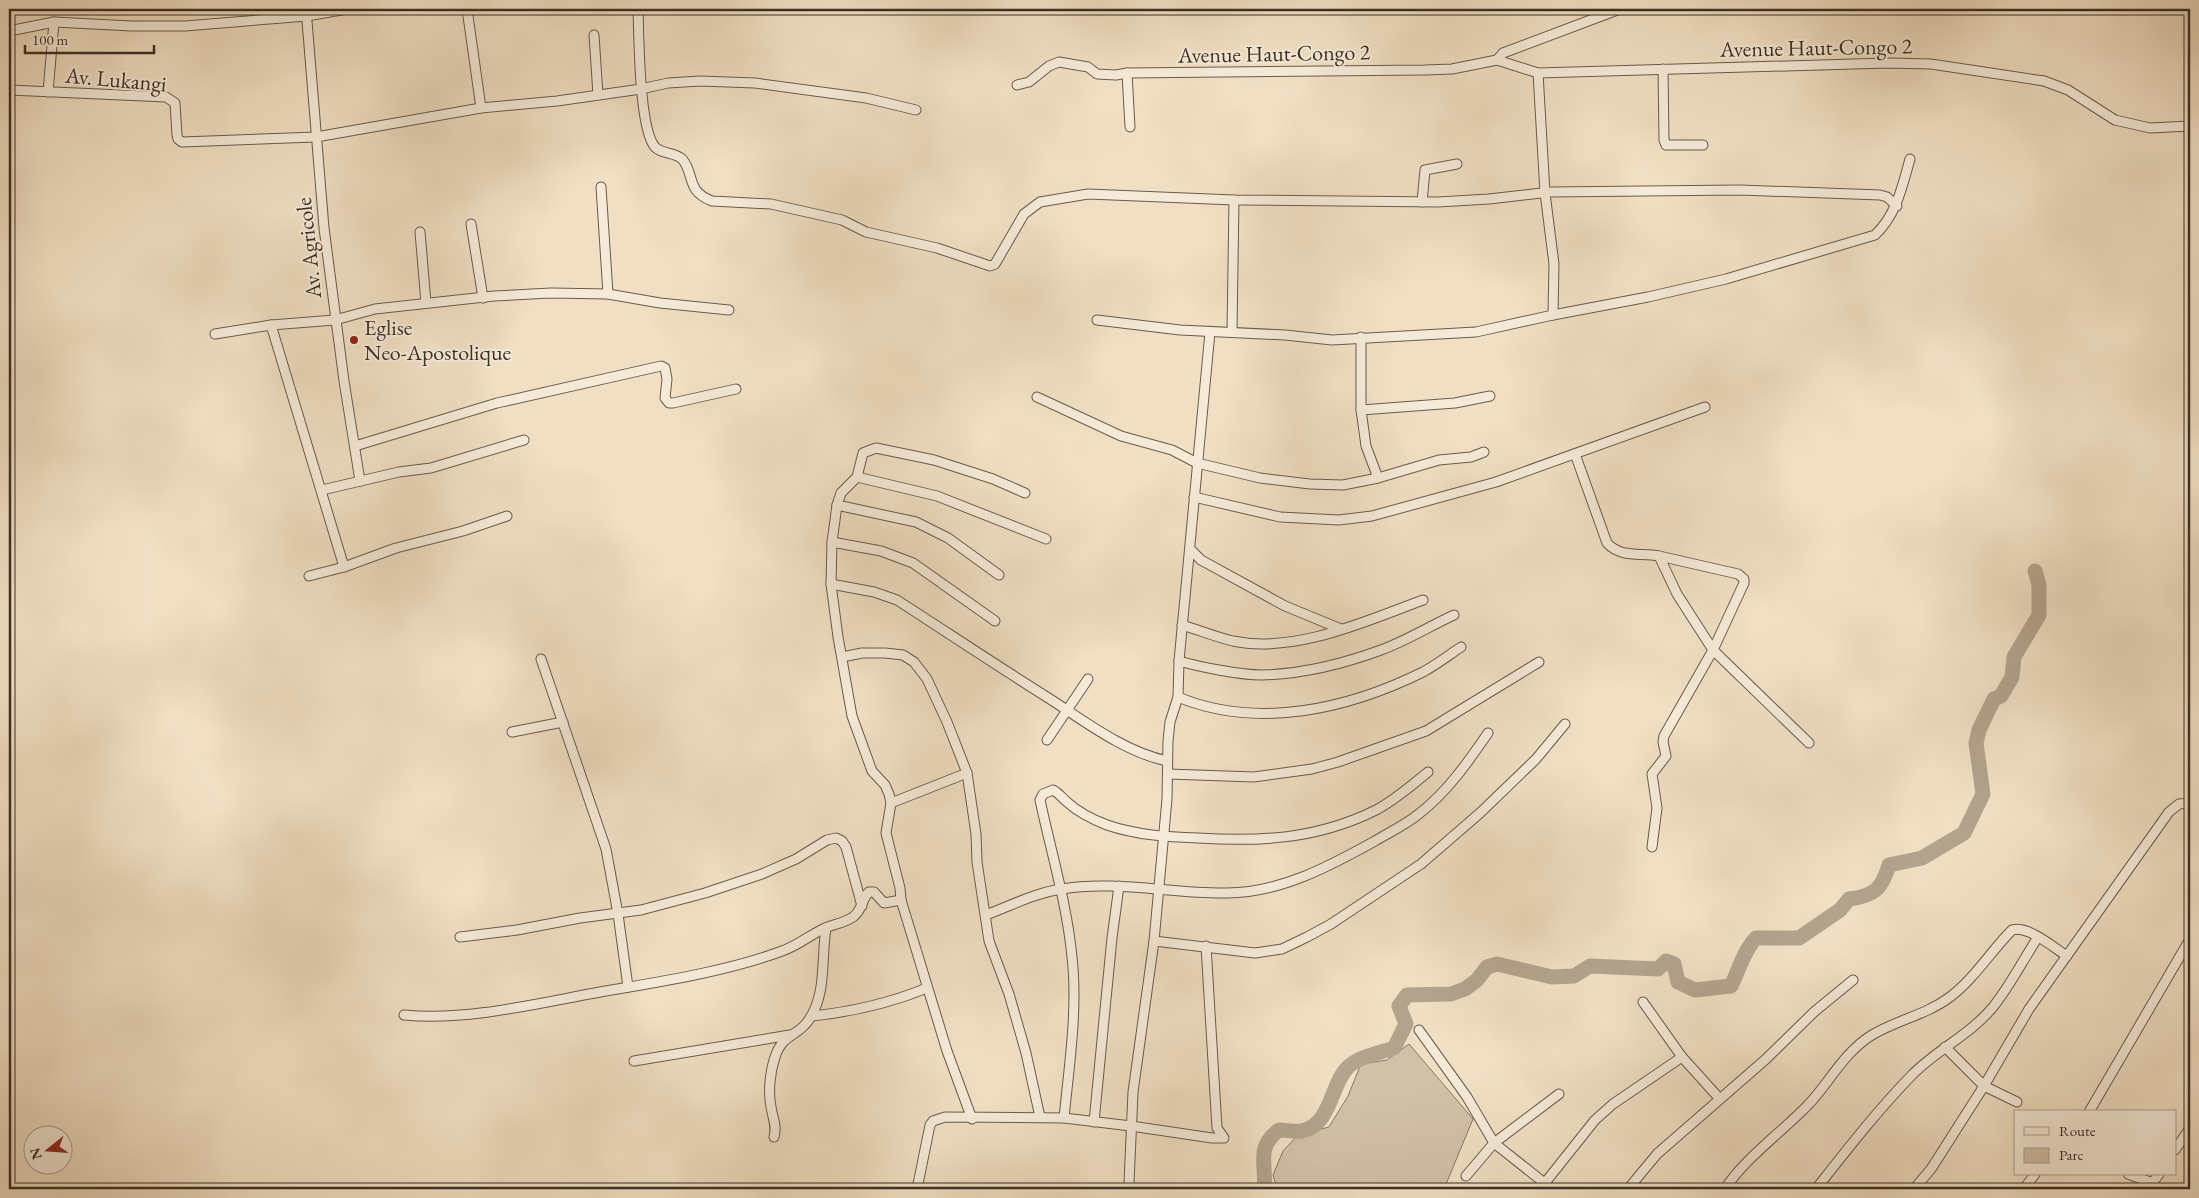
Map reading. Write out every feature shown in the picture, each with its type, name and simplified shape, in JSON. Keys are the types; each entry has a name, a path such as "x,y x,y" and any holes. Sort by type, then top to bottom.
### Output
{"street":[{"path":"9,31 54,22 132,26 185,26 347,9"},
{"path":"467,9 481,108"},
{"path":"638,9 641,89 650,140 660,151 683,160 691,181 704,198 712,201 771,204 842,220 866,232 937,248 990,266 995,264 999,258 1024,214 1040,202 1088,194 1234,200 1422,202 1489,199 1546,193 1740,190 1880,195 1897,206"},
{"path":"1497,60 1502,53 1620,9"},
{"name":"Av. Agricole","path":"306,13 324,228 335,320 360,481"},
{"path":"48,92 54,22"},
{"path":"594,35 598,95"},
{"name":"Avenue Haut-Congo 2","path":"1017,85 1029,82 1049,66 1059,62 1088,67 1097,74 1116,75 1127,73 1452,69 1497,60 1538,73 1888,63 1931,64 2044,82 2068,90 2115,120 2134,126 2172,128 2190,126"},
{"path":"1663,69 1664,140 1666,145 1703,145"},
{"path":"1127,73 1130,127"},
{"path":"1538,73 1546,193 1554,264 1553,315"},
{"path":"316,137 481,108 598,95 668,83 700,81 755,83 866,98 916,110"},
{"name":"Av. Lukangi","path":"9,90 166,97 173,100 176,107 178,140 185,142 316,137"},
{"path":"1096,320 1210,332 1232,331 1316,339 1476,332 1726,279 1866,239 1875,235 1886,225 1897,206 1910,159"},
{"path":"1422,202 1425,170 1458,164"},
{"path":"601,186 608,294"},
{"path":"1232,331 1234,200"},
{"path":"471,224 482,298"},
{"path":"420,232 426,303"},
{"path":"215,334 271,325 335,320 375,309 551,293 608,294 660,303 729,310"},
{"path":"271,325 344,567"},
{"path":"1129,1183 1134,1084 1154,941 1168,774 1170,722 1178,697 1182,625 1210,332"},
{"path":"1361,337 1361,410 1366,446 1378,478"},
{"path":"355,446 497,403 661,366 665,368 667,379 665,398 668,402 673,403 736,389"},
{"path":"1361,410 1455,403 1490,396"},
{"path":"1037,397 1121,436 1172,450 1197,463 1260,478 1310,484 1343,485 1378,478 1439,460 1471,457 1484,452"},
{"path":"1194,497 1280,518 1339,520 1372,516 1496,482 1705,407"},
{"path":"322,490 431,468 524,440"},
{"path":"972,1119 927,988 901,900 900,888 886,833 891,803 885,785 872,771 852,716 831,584 832,542 837,505 841,493 857,477 864,453 876,448 934,460 993,479 1025,493"},
{"path":"1575,454 1607,543 1616,551 1624,554 1648,553 1738,574 1744,579 1743,587 1713,650 1664,736 1663,742 1666,756 1664,762 1652,774 1657,808 1652,847"},
{"path":"857,477 937,496 1046,538"},
{"path":"837,505 916,522 948,538 999,575"},
{"path":"309,576 344,567 396,548 462,531 507,516"},
{"path":"832,542 881,551 913,562 995,622"},
{"path":"1190,549 1201,560 1276,601 1313,619 1341,629"},
{"path":"1660,556 1677,594 1713,650 1809,743"},
{"path":"831,584 874,592 897,600 1066,710 1131,748 1151,757 1167,761"},
{"path":"1182,625 1234,641 1284,643 1341,629 1423,600"},
{"path":"1179,661 1199,667 1260,675 1298,672 1346,661 1383,649 1454,615"},
{"path":"1178,697 1202,707 1249,714 1302,712 1368,695 1400,682 1424,671 1461,647"},
{"path":"842,657 862,653 903,655 914,662 927,679 947,722 967,774 976,834 977,862 990,941 1009,994 1026,1052 1040,1117"},
{"path":"541,659 606,850 618,914 628,987"},
{"path":"1168,774 1254,777 1321,767 1426,731 1539,662"},
{"path":"1047,740 1088,679"},
{"path":"512,732 563,722"},
{"path":"1154,941 1255,953 1282,949 1331,924 1428,858 1480,813 1536,759 1565,724"},
{"path":"986,915 1036,896 1061,889 1119,886 1226,894 1247,892 1298,879 1364,846 1420,814 1463,770 1488,733"},
{"path":"1064,1118 1073,998 1073,959 1061,889 1040,800 1043,794 1054,790 1067,802 1092,818 1108,825 1163,836 1256,841 1288,838 1323,831 1376,810 1428,772"},
{"path":"891,803 967,774"},
{"path":"1914,1189 1931,1169 1984,1086 2029,1009 2169,812 2179,804 2190,803"},
{"path":"460,937 517,930 580,918 618,914 705,892 762,874 796,859 827,840 836,838 842,841 846,847 862,907"},
{"path":"1094,1122 1119,886"},
{"path":"404,1014 429,1018 447,1016 628,987 749,961 793,946 826,928 842,923 854,916 862,907 866,894 871,892 884,903 901,900"},
{"path":"774,1137 776,1129 771,1107 770,1083 775,1058 783,1042 790,1034 807,1024 822,992 822,951 826,928"},
{"path":"1725,1189 1752,1159 1810,1104 1854,1048 1871,1036 1905,1019 1926,1013 1950,997 2012,930 2022,929 2067,956"},
{"path":"1816,1189 1858,1136 1912,1075 1945,1047 1964,1034 1993,1007 2038,937"},
{"path":"2090,1110 2190,939"},
{"path":"917,1189 930,1125 937,1119 945,1117 972,1119 1064,1118 1224,1138 1217,1128 1206,946"},
{"path":"1628,1189 1657,1154 1687,1130 1719,1098 1766,1059 1814,1012 1853,980"},
{"path":"812,1016 839,1013 898,1000 927,988"},
{"path":"1643,1002 1682,1057 1719,1098"},
{"path":"1419,1030 1467,1097 1494,1143 1542,1186 1552,1189"},
{"path":"634,1061 790,1034"},
{"path":"1945,1047 1984,1086 2018,1102"},
{"path":"1542,1186 1595,1120 1682,1057"},
{"path":"1466,1176 1494,1143 1559,1094"},
{"path":"2176,1149 2190,1128"},
{"path":"2024,1189 2034,1176"},
{"path":"2132,1176 2150,1186"}],"green space":[{"path":"1409,1044 1473,1119 1444,1189 1277,1189 1273,1175 1283,1151 1298,1135 1329,1127 1348,1096 1361,1064 1387,1060"}],"waterway":[{"path":"1264,1189 1264,1150 1267,1143 1279,1130 1302,1131 1312,1127 1325,1112 1337,1084 1348,1067 1364,1057 1394,1048 1406,1024 1399,1006 1407,995 1451,994 1465,989 1477,980 1487,967 1497,964 1552,977 1574,976 1590,966 1658,969 1666,961 1674,964 1678,982 1695,990 1731,986 1745,954 1756,938 1799,938 1840,910 1849,899 1865,896 1876,890 1880,886 1889,865 1922,858 1964,833 1983,794 1976,743 1979,730 1994,699 2001,696 2012,677 2014,657 2039,615 2039,585 2035,571"}],"place":[{"name":"Eglise Neo-Apostolique","path":"354,340"}]}
